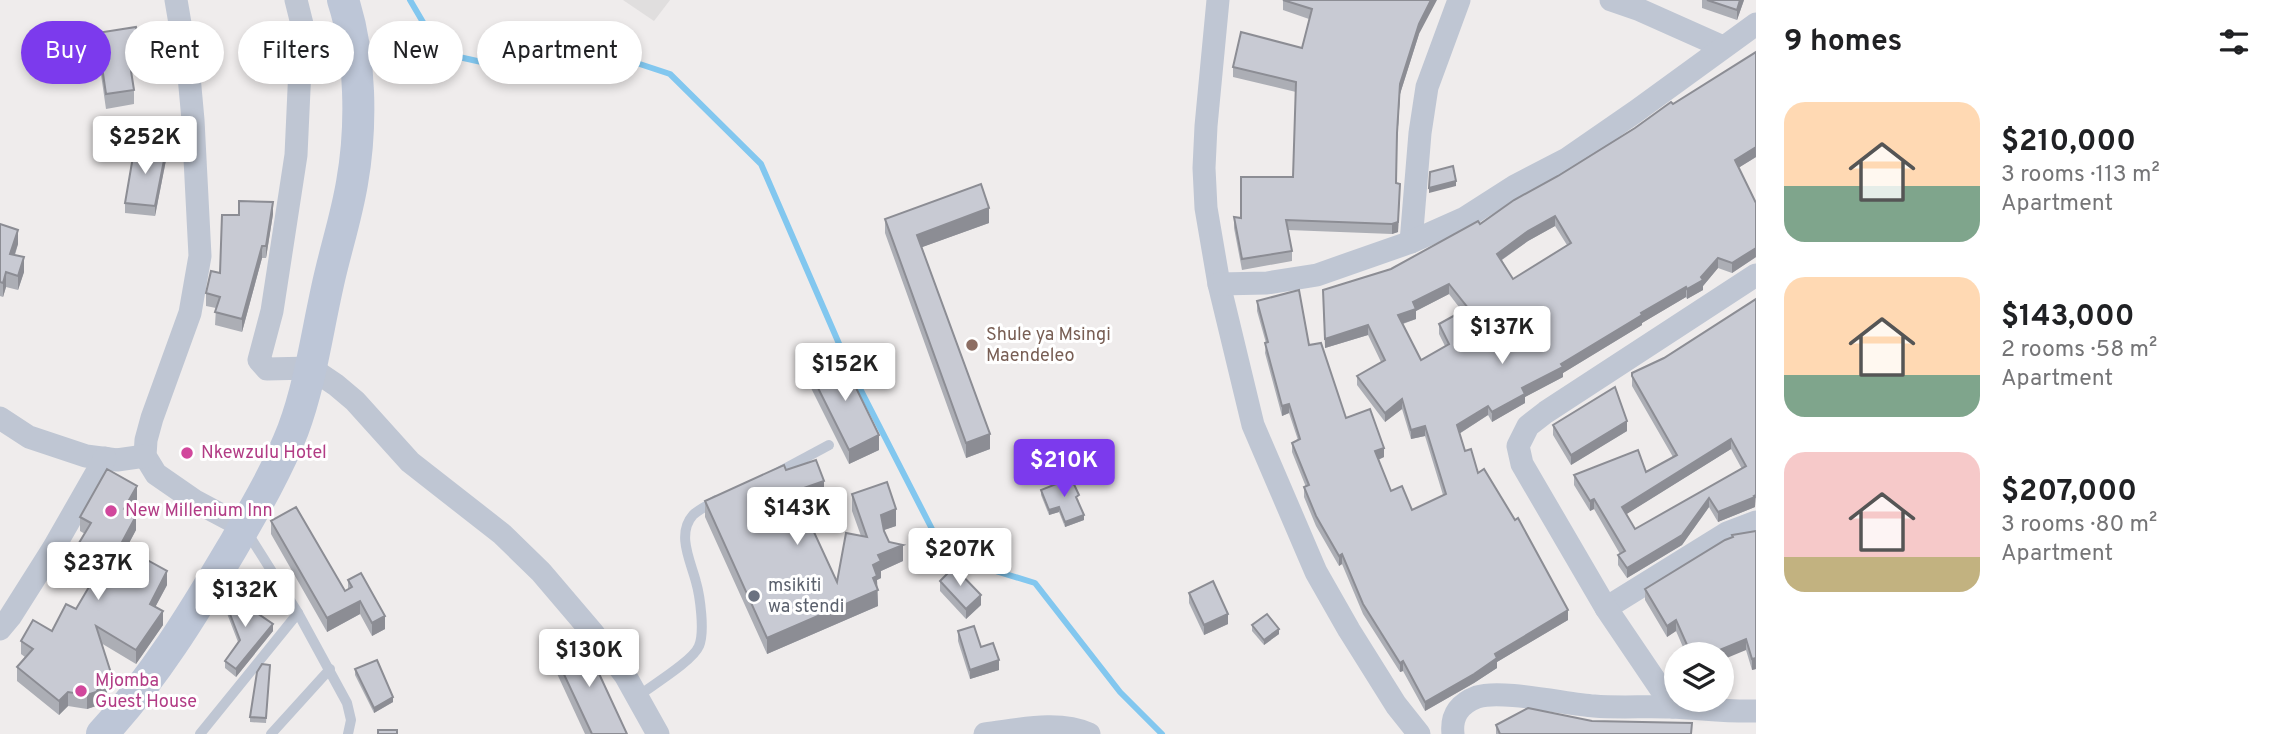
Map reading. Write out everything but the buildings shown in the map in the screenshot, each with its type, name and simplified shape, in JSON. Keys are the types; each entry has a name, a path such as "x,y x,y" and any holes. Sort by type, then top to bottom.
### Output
{"main road":[{"path":"102,734 128,705 174,644 244,527 293,430 311,368 325,293 352,182 360,96 349,19 343,0"}],"street":[{"path":"176,0 189,76 200,256 190,313 152,418 145,456 156,474 195,501 244,527"},
{"path":"296,0 302,24 296,155 272,311 259,360 267,369 311,368 336,385 355,401 410,462 502,534 541,572 593,633 625,675 657,734"},
{"path":"1219,0 1210,70 1204,168 1211,246 1253,425 1316,572 1396,705 1419,734"},
{"path":"1411,242 1420,133 1427,87 1459,0"},
{"path":"1611,0 1723,47"},
{"path":"1219,284 1267,283 1317,275 1411,242 1465,218 1515,186 1567,159 1756,24"},
{"path":"1664,694 1606,608 1522,464 1518,446 1528,426 1546,412 1756,275"},
{"path":"0,418 29,437 86,456 117,460 145,456"},
{"path":"0,629 53,549 104,458"},
{"path":"1606,608 1727,533 1756,522"},
{"path":"1453,734 1451,722 1458,709 1480,696 1509,696 1595,706 1664,707"},
{"path":"1734,712 1756,711"},
{"path":"985,734 1060,727 1089,734"}],"lane":[{"path":"765,479 788,469 828,445"},
{"path":"637,697 684,663 699,647 702,628 697,585 685,549 686,530 693,516 730,494"},
{"path":"244,527 330,669 347,703 351,720 348,734"},
{"path":"200,734 298,613"},
{"path":"271,734 330,669"}],"shaded area":[{"path":"623,0 670,0 654,21"}],"waterway":[{"path":"410,0 441,53 504,67 573,42 670,74 761,164 850,369 933,531 976,565 1035,583 1120,692 1162,734"}],"place":[{"name":"Shule ya Msingi Maendeleo","path":"972,345"},
{"name":"Nkewzulu Hotel","path":"187,453"},
{"name":"New Millenium Inn","path":"111,511"},
{"name":"msikiti wa stendi","path":"754,596"},
{"name":"Mjomba Guest House","path":"81,691"}]}
